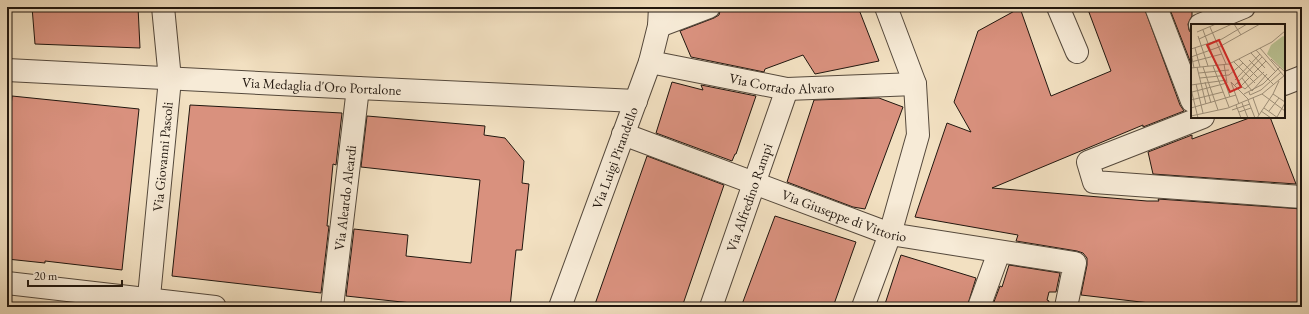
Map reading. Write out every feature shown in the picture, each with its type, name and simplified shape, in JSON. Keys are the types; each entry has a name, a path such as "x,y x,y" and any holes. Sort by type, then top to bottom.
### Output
{"street":[{"name":"Via Giovanni Pascoli","path":"148,303 170,78 163,7"},
{"path":"660,16 709,7"},
{"path":"863,307 890,234 918,135 915,84 886,7"},
{"path":"1058,7 1077,52"},
{"path":"1156,7 1191,96"},
{"path":"1202,24 1244,7"},
{"name":"Via Luigi Pirandello","path":"560,307 650,62 660,16"},
{"path":"1167,38 1191,28"},
{"name":"Via Corrado Alvaro","path":"650,62 786,88 915,84"},
{"name":"Via Medaglia d'Oro Portalone","path":"7,70 358,88 636,100"},
{"path":"1285,84 1302,77"},
{"name":"Via Aleardo Aleardi","path":"332,307 358,88"},
{"name":"Via Alfredino Rampi","path":"711,307 786,88"},
{"path":"1191,116 1088,162 1094,182 1302,197"},
{"name":"Via Giuseppe di Vittorio","path":"623,134 890,234 1075,263 1066,307"},
{"path":"979,307 999,252"},
{"path":"7,283 148,303 215,307"}],"building":[{"path":"32,7 138,7 140,48 35,44"},
{"path":"721,7 858,7 879,61 815,74 803,55 765,69 764,72 691,57 680,31 714,18 719,15"},
{"path":"1087,7 1144,7 1180,105 1184,111 1143,127 1143,125 992,188 1147,201 1159,201 1158,199 1302,209 1302,307 1184,307 1081,295 1087,265 1087,258 1083,253 1016,241 1018,235 915,217 947,123 971,132 954,102 978,31 1020,8 1051,96 1111,71"},
{"path":"1169,7 1192,7 1192,16 1188,24 1191,33 1191,63"},
{"path":"672,82 703,90 701,85 756,96 736,154 732,161 656,133"},
{"path":"12,96 139,109 122,270 45,261 45,263 7,259 7,150"},
{"path":"879,98 903,107 865,209 853,207 787,182 814,100"},
{"path":"190,105 342,113 336,165 333,164 327,226 329,226 321,293 172,276"},
{"path":"367,116 485,126 484,135 505,138 524,161 522,183 529,184 522,250 516,250 510,307 449,307 346,296 354,229 408,235 406,256 471,263 480,180 361,167"},
{"path":"1249,118 1270,118 1296,184 1153,174 1148,152 1192,135 1192,139"},
{"path":"647,156 724,185 682,307 594,307"},
{"path":"775,216 856,242 833,307 741,307"},
{"path":"901,255 976,278 967,307 884,307"},
{"path":"1009,265 1060,273 1056,292 1049,292 1047,300 1049,301 1048,307 992,307 1000,286 1002,287"}]}
